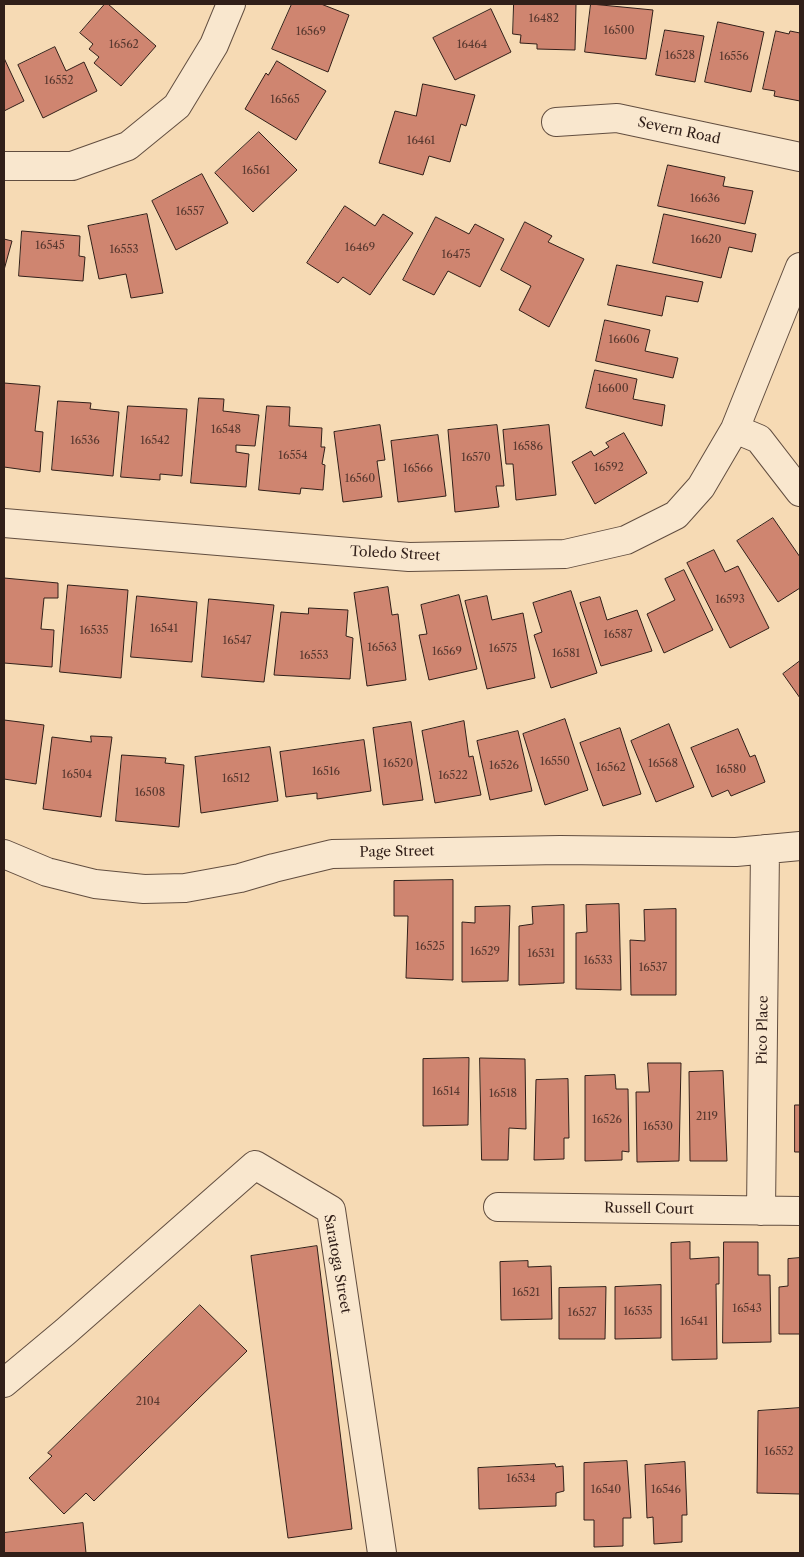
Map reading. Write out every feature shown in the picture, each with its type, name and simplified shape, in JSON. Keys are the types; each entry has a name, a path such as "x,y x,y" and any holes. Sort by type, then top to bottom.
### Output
{"street":[{"path":"4,166 72,166 128,146 178,106 214,45 231,4"},
{"name":"Severn Road","path":"556,122 617,118 800,157"},
{"name":"Toledo Street","path":"4,523 409,557 566,554 626,540 676,515 701,487 735,429 800,267"},
{"path":"735,429 759,439 800,492"},
{"name":"Page Street","path":"4,854 47,872 95,884 144,889 185,888 240,878 332,854 560,850 736,852 800,846"},
{"name":"Pico Place","path":"760,1211 765,849"},
{"name":"Saratoga Street","path":"4,1383 255,1165 331,1210 382,1553"},
{"name":"Russell Court","path":"498,1207 800,1210"}],"building":[{"path":"105,4 108,4 156,46 121,86 94,63 99,57 89,49 93,44 80,33"},
{"path":"292,4 321,4 349,15 328,72 272,49"},
{"path":"514,4 576,4 575,50 537,49 537,44 520,43 521,35 513,34"},
{"path":"591,4 653,10 646,59 585,52"},
{"path":"491,9 511,52 455,80 433,38"},
{"path":"718,22 764,32 751,92 705,82"},
{"path":"665,30 704,36 695,82 656,75"},
{"path":"776,31 789,34 790,31 800,33 800,101 774,96 775,91 763,89"},
{"path":"55,47 66,71 84,62 97,91 43,118 18,65"},
{"path":"4,58 24,101 4,111"},
{"path":"277,61 326,91 296,140 245,109 266,73 268,75"},
{"path":"423,84 475,95 466,126 461,124 450,162 429,156 423,175 379,163 395,111 416,116"},
{"path":"259,132 297,170 253,212 215,173"},
{"path":"668,165 725,177 723,186 753,191 745,224 658,206"},
{"path":"202,174 228,223 176,250 152,201"},
{"path":"345,206 375,226 383,214 413,233 370,295 343,277 338,283 307,263"},
{"path":"147,214 163,293 131,298 126,274 99,279 88,226"},
{"path":"664,214 756,234 752,252 729,247 721,278 653,263"},
{"path":"436,217 469,234 475,224 504,239 480,287 448,271 434,295 403,280"},
{"path":"525,222 552,236 548,242 584,259 549,327 519,310 531,286 501,270"},
{"path":"22,231 80,236 79,256 85,257 83,281 19,276"},
{"path":"4,239 12,241 4,270"},
{"path":"617,265 703,282 698,302 666,296 662,316 608,305"},
{"path":"605,320 650,330 645,351 678,358 673,378 596,361"},
{"path":"595,370 637,379 633,399 665,405 662,426 586,408"},
{"path":"4,383 40,386 35,431 43,432 40,472 4,467"},
{"path":"199,398 224,399 223,411 259,415 255,446 236,445 236,452 249,454 246,487 191,483"},
{"path":"58,401 91,403 90,409 119,412 113,476 52,470"},
{"path":"128,406 187,409 182,476 160,474 160,480 121,477"},
{"path":"267,406 290,407 289,426 322,428 321,447 325,447 322,464 325,465 323,490 301,488 300,494 259,490"},
{"path":"380,425 385,460 377,461 382,497 343,502 334,432"},
{"path":"497,425 504,486 496,486 499,507 455,512 448,430"},
{"path":"549,425 556,495 516,500 513,464 506,464 503,430"},
{"path":"624,433 647,473 595,504 572,462 591,451 594,456 609,447 606,443"},
{"path":"438,435 446,496 398,502 391,441"},
{"path":"773,518 800,557 800,588 778,602 737,541"},
{"path":"714,550 725,572 738,566 769,628 730,648 687,563"},
{"path":"684,570 713,630 664,653 647,614 675,600 665,579"},
{"path":"4,578 58,583 58,598 44,598 41,629 54,630 52,667 4,663"},
{"path":"68,585 128,590 121,678 60,672"},
{"path":"388,587 392,615 398,614 406,680 367,686 354,593"},
{"path":"571,591 597,673 551,688 534,635 542,632 533,603"},
{"path":"459,595 477,669 429,680 419,635 427,634 421,605"},
{"path":"137,596 197,602 192,662 131,657"},
{"path":"487,596 492,620 523,613 535,678 487,689 465,601"},
{"path":"600,597 607,620 637,610 652,651 601,666 580,603"},
{"path":"209,599 274,605 264,682 202,677"},
{"path":"309,608 348,610 346,636 353,638 350,679 274,675 281,612 308,614"},
{"path":"800,661 800,698 783,674"},
{"path":"565,719 588,790 545,805 523,734"},
{"path":"4,720 44,725 36,784 4,779"},
{"path":"464,721 469,757 473,756 481,795 435,803 422,731"},
{"path":"411,722 423,800 383,805 373,728"},
{"path":"669,724 694,787 656,802 631,741"},
{"path":"620,728 641,794 603,806 580,743"},
{"path":"738,729 750,757 755,755 765,782 731,796 728,790 712,797 691,748"},
{"path":"518,731 532,791 490,800 477,741"},
{"path":"91,736 112,737 101,817 43,809 52,737 91,742"},
{"path":"364,740 371,791 317,799 317,793 286,797 280,752"},
{"path":"270,747 278,801 201,813 195,757"},
{"path":"122,755 166,758 165,763 184,765 179,827 116,821"},
{"path":"453,880 453,980 406,978 408,916 394,916 394,881"},
{"path":"619,904 621,990 576,989 576,933 587,932 586,905"},
{"path":"564,905 564,983 519,985 519,926 533,924 532,907"},
{"path":"510,906 508,981 462,982 462,922 475,923 475,907"},
{"path":"676,909 676,995 631,995 630,940 645,941 644,910"},
{"path":"469,1058 468,1125 423,1126 423,1059"},
{"path":"480,1058 525,1059 526,1129 509,1128 508,1160 482,1160"},
{"path":"648,1063 681,1063 679,1161 637,1162 636,1092 649,1092"},
{"path":"723,1071 727,1161 690,1161 689,1072"},
{"path":"615,1075 616,1089 628,1089 629,1152 622,1151 622,1160 585,1161 585,1076"},
{"path":"568,1079 569,1138 564,1138 564,1159 534,1160 536,1080"},
{"path":"795,1105 800,1105 800,1152 795,1152"},
{"path":"690,1242 690,1259 719,1257 719,1284 716,1284 717,1359 672,1360 671,1243"},
{"path":"724,1242 758,1242 758,1275 770,1275 771,1342 723,1343"},
{"path":"317,1246 352,1529 288,1538 251,1256"},
{"path":"800,1258 800,1334 779,1334 779,1287 788,1286 788,1259"},
{"path":"528,1261 528,1267 551,1266 552,1319 501,1320 500,1262"},
{"path":"661,1285 661,1338 615,1339 615,1287"},
{"path":"606,1287 605,1339 559,1339 559,1288"},
{"path":"200,1305 247,1351 94,1501 86,1493 64,1514 29,1478 52,1456 48,1453"},
{"path":"800,1408 800,1494 757,1493 758,1411"},
{"path":"627,1461 631,1518 623,1518 623,1546 594,1547 594,1520 584,1520 584,1463"},
{"path":"685,1462 687,1515 682,1515 682,1542 654,1544 653,1517 647,1518 645,1465"},
{"path":"555,1464 556,1467 563,1466 564,1491 556,1493 556,1506 479,1509 478,1468"},
{"path":"83,1523 86,1553 4,1553 4,1533"}]}
